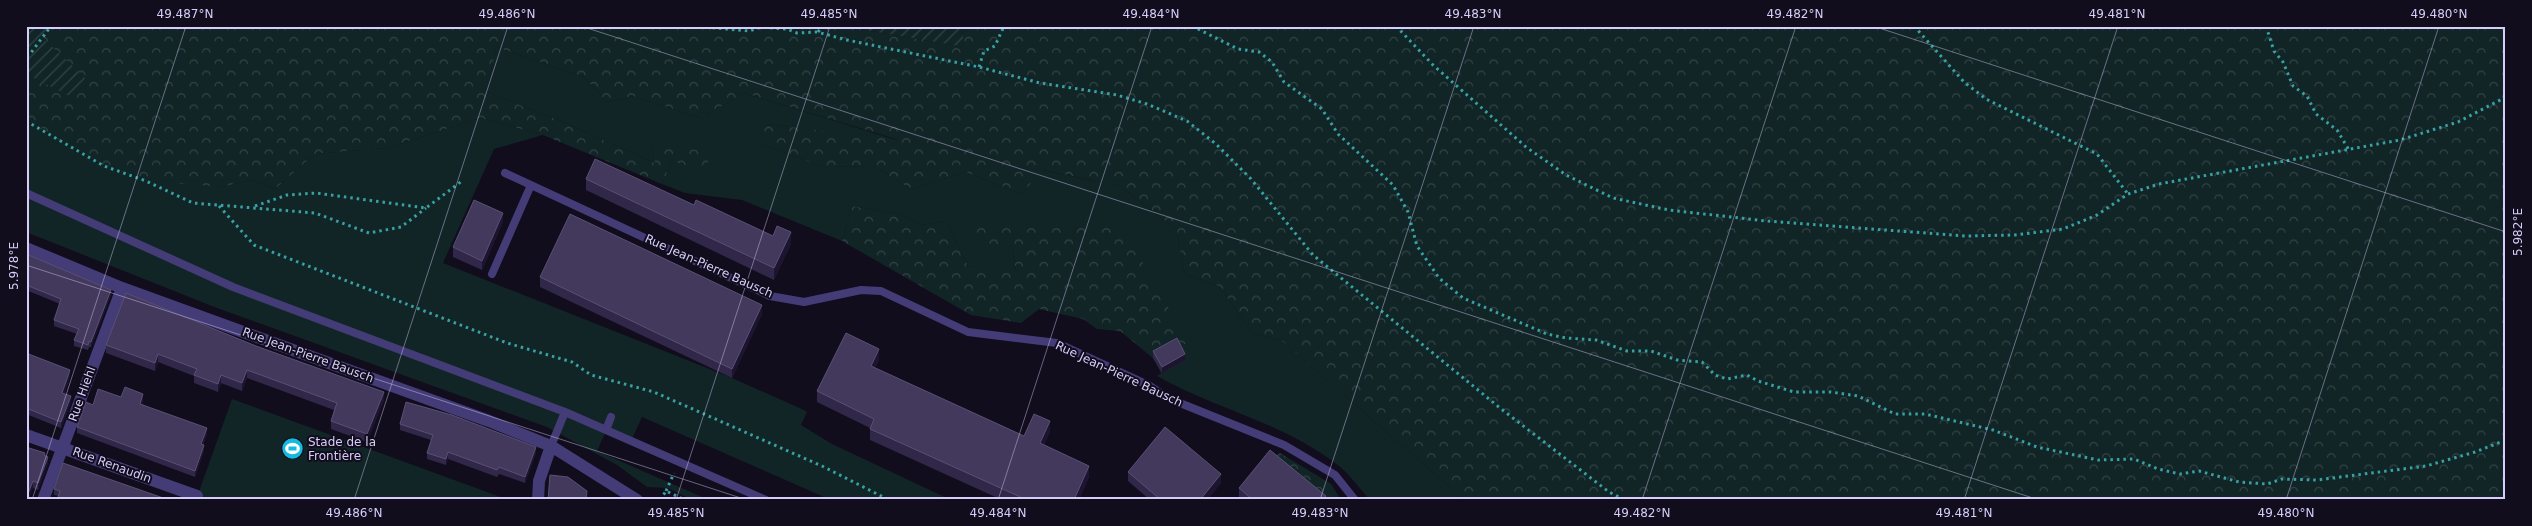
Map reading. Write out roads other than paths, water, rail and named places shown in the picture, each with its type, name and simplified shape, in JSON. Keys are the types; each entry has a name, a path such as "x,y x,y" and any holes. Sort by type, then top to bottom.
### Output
{"street":[{"name":"Rue Jean-Pierre Bausch","path":"26,248 122,288 480,417 551,446 638,500"},
{"name":"Rue Hiehl","path":"43,500 122,288"},
{"name":"Rue Renaudin","path":"26,435 197,496"},
{"path":"538,500 540,481 551,446"}],"lane":[{"name":"Rue Jean-Pierre Bausch","path":"505,173 770,296 804,302 861,290 881,291 968,332 1057,343 1150,386 1170,399 1284,445 1336,475 1354,500"},
{"path":"492,274 531,185"},
{"path":"26,193 258,297 565,412 766,500"},
{"path":"551,446 565,412"},
{"path":"606,430 612,417"}],"place":[{"name":"Stade de la Frontière","path":"292,449"}]}
